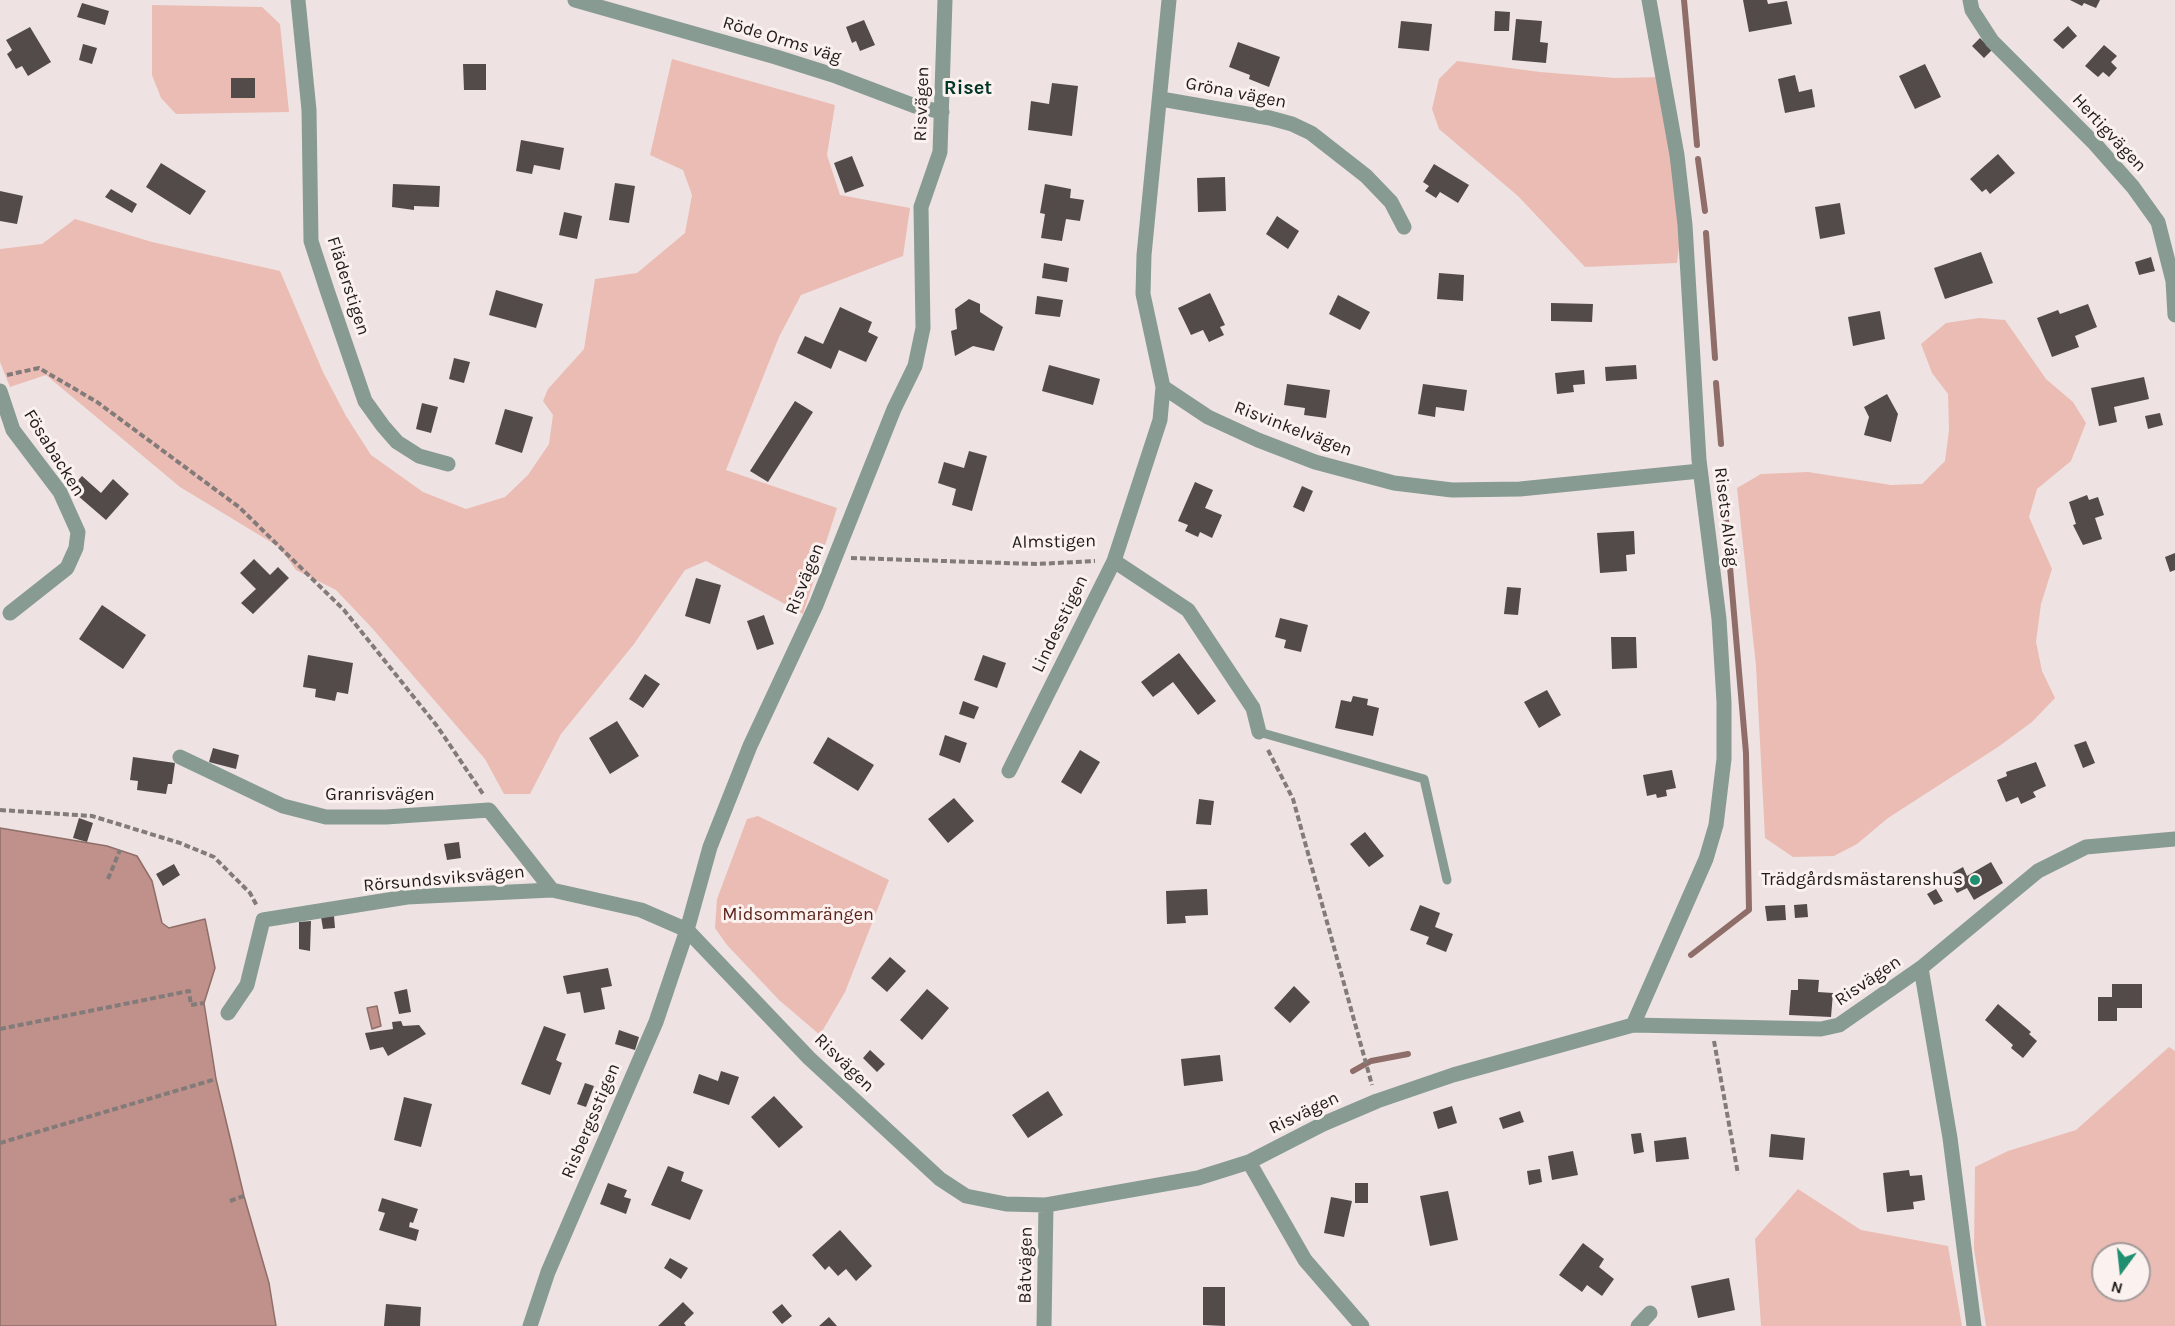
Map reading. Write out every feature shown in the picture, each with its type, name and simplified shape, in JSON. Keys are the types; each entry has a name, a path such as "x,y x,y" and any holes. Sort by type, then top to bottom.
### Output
{"street":[{"name":"Fläderstigen","path":"298,0 309,110 311,241 365,401 397,442 420,456 448,464"},
{"name":"Röde Orms väg","path":"575,0 776,57 833,75 915,106 942,112"},
{"name":"Risvägen","path":"945,0 940,152 921,207 923,328 915,366 894,409 816,605 750,746 710,847 687,930 809,1058 940,1179 966,1196 1006,1204 1046,1205 1198,1178 1249,1162 1323,1124 1377,1101 1453,1075 1633,1025 1821,1029 1839,1024 1922,969 2038,871 2086,847 2175,839"},
{"path":"1163,387 1143,294 1144,255 1169,0"},
{"name":"Risets Alväg","path":"1633,1025 1706,859 1722,788 1724,702 1719,620 1700,471 1685,225 1677,155 1649,0"},
{"name":"Hertigvägen","path":"1970,0 1972,10 1992,41 2095,144 2133,187 2158,222 2173,281 2175,315"},
{"name":"Gröna vägen","path":"1161,99 1270,118 1292,124 1311,133 1366,176 1391,202 1404,227"},
{"name":"Risvinkelvägen","path":"1163,387 1208,417 1258,440 1316,462 1394,483 1452,490 1520,489 1700,471"},
{"name":"Lindesstigen","path":"1009,771 1114,561 1160,420 1163,387"},
{"name":"Fösabacken","path":"0,391 13,430 60,492 78,532 76,548 67,568 10,613"},
{"name":"Almstigen","path":"1114,561 1188,610 1253,708 1259,732"},
{"name":"Granrisvägen","path":"180,758 282,806 326,817 386,818 489,810"},
{"path":"489,810 510,833 552,890"},
{"name":"Rörsundsviksvägen","path":"263,920 407,897 552,890 641,910 687,930"},
{"path":"228,1013 247,985 263,920"},
{"name":"Risbergsstigen","path":"530,1326 548,1272 656,1022 687,930"},
{"name":"Risvägen","path":"1922,969 1950,1138 1974,1326"},
{"path":"1249,1162 1305,1260 1362,1326"},
{"name":"Båtvägen","path":"1044,1326 1046,1205"},
{"path":"1638,1326 1650,1313"}],"lane":[{"path":"1259,732 1424,779 1447,880"}],"path":[{"path":"0,376 39,368 97,402 239,507 344,610 474,777 489,810"},
{"name":"Almstigen","path":"835,556 912,562 1037,564 1114,561"},
{"path":"1259,732 1293,799 1368,1070"},
{"path":"0,810 92,816 214,857 250,893 263,920"},
{"path":"108,879 120,850"},
{"path":"0,1029 189,991 191,1005 204,1003"},
{"path":"1712,1026 1738,1174"},
{"path":"0,1143 216,1079"},
{"path":"230,1201 244,1196"}],"green space":[{"path":"152,5 262,7 280,24 289,112 176,114 161,98 152,75"},
{"path":"672,59 835,105 827,155 840,195 910,208 903,256 801,295 779,337 726,470 837,508 803,614 706,561 685,570 634,644 561,734 530,794 504,794 485,759 372,628 336,590 296,570 279,547 180,487 46,375 10,387 0,362 0,249 42,244 75,219 152,242 280,271 323,372 346,416 371,455 423,492 466,509 505,497 528,475 549,444 553,415 543,401 548,389 584,349 595,279 637,273 685,233 692,195 683,170 650,155"},
{"path":"1457,61 1540,72 1615,78 1664,77 1682,223 1677,263 1585,267 1518,196 1439,129 1432,109 1439,79"},
{"path":"1979,318 2005,320 2046,379 2073,402 2086,423 2071,461 2037,489 2029,517 2052,569 2041,604 2036,642 2042,671 2055,698 2032,722 1998,747 1888,818 1857,844 1834,856 1793,857 1765,838 1756,666 1737,488 1761,474 1808,472 1891,485 1922,484 1945,461 1949,430 1948,394 1932,373 1921,344 1946,323"},
{"name":"Midsommarängen","path":"758,816 889,880 845,992 820,1035 779,1000 727,945 715,928 717,899 747,819"},
{"path":"2169,1047 2175,1051 2175,1326 1986,1326 1974,1249 1975,1167 2008,1151 2076,1130"},
{"path":"1798,1189 1861,1230 1948,1246 1962,1326 1761,1326 1755,1239"}],"shaded area":[{"path":"0,828 107,846 137,856 152,881 162,923 169,928 205,919 215,968 204,1003 216,1079 244,1196 269,1283 276,1326 0,1326"},
{"path":"377,1006 381,1026 372,1029 367,1008"}],"building":[{"path":"1743,0 1767,0 1768,4 1787,1 1792,24 1749,32"},
{"path":"2070,0 2100,0 2096,8 2084,3 2082,6"},
{"path":"82,3 109,11 105,25 77,17"},
{"path":"1495,11 1510,12 1509,31 1494,31"},
{"path":"1516,19 1542,21 1540,42 1548,43 1546,63 1512,60"},
{"path":"864,20 875,45 860,51 856,41 852,43 846,27"},
{"path":"1401,21 1432,24 1429,51 1398,48"},
{"path":"2068,26 2077,36 2063,49 2053,40"},
{"path":"30,27 51,62 28,76 22,66 16,69 7,54 12,50 6,40"},
{"path":"1980,38 1992,50 1984,58 1972,46"},
{"path":"1238,42 1280,57 1269,87 1249,79 1250,75 1229,67"},
{"path":"83,44 97,48 92,64 79,60"},
{"path":"2104,45 2117,56 2111,62 2117,68 2109,77 2103,72 2098,77 2085,66"},
{"path":"463,64 486,64 486,90 464,90"},
{"path":"1925,64 1941,97 1915,109 1899,76"},
{"path":"1795,75 1799,92 1812,89 1815,107 1785,113 1778,79"},
{"path":"231,78 255,78 255,98 231,98"},
{"path":"1052,83 1078,86 1072,136 1028,130 1031,101 1049,104"},
{"path":"521,140 564,148 560,170 534,165 532,174 516,171"},
{"path":"1998,154 2015,173 1990,194 1986,189 1982,192 1970,179"},
{"path":"852,156 864,186 845,193 834,163"},
{"path":"161,163 206,191 190,215 146,187"},
{"path":"1434,164 1469,185 1458,203 1440,192 1436,198 1425,191 1429,186 1423,182"},
{"path":"1225,177 1226,211 1198,212 1197,178"},
{"path":"615,183 635,186 629,223 609,220"},
{"path":"393,184 440,186 439,207 414,206 414,210 392,207"},
{"path":"1045,184 1071,189 1070,198 1084,200 1080,221 1066,219 1062,241 1041,238 1045,214 1040,213"},
{"path":"111,189 137,204 132,213 105,197"},
{"path":"0,191 23,196 17,224 0,221"},
{"path":"1840,203 1845,234 1820,239 1815,207"},
{"path":"564,212 582,216 577,239 559,235"},
{"path":"1277,216 1299,231 1288,249 1266,234"},
{"path":"1981,252 1993,283 1945,299 1934,268"},
{"path":"2151,257 2155,271 2139,275 2135,262"},
{"path":"1044,263 1069,268 1067,282 1042,278"},
{"path":"1439,273 1464,275 1463,301 1437,299"},
{"path":"496,290 543,304 536,328 489,315"},
{"path":"1210,293 1225,325 1220,327 1224,335 1209,342 1203,330 1191,335 1178,308"},
{"path":"1338,295 1370,312 1360,330 1329,314"},
{"path":"1037,296 1063,300 1060,317 1035,314"},
{"path":"969,299 980,304 980,312 1003,327 994,351 973,346 955,356 951,331 957,329 955,309"},
{"path":"1551,303 1593,304 1592,322 1551,321"},
{"path":"2088,304 2097,327 2075,336 2079,347 2052,357 2037,318 2058,310 2060,314"},
{"path":"840,307 872,322 868,332 878,337 866,362 839,350 831,369 797,353 805,336 823,344"},
{"path":"1880,311 1885,339 1853,346 1848,317"},
{"path":"454,358 470,362 464,383 449,379"},
{"path":"1049,365 1100,379 1093,405 1042,391"},
{"path":"1636,365 1637,379 1606,381 1605,367"},
{"path":"1584,370 1585,384 1573,385 1574,392 1557,394 1555,373"},
{"path":"2144,377 2149,399 2114,407 2117,422 2099,426 2091,388"},
{"path":"1287,384 1330,390 1326,418 1304,415 1305,408 1284,405"},
{"path":"1423,384 1467,390 1464,411 1436,407 1435,417 1418,414"},
{"path":"1887,394 1898,414 1891,442 1864,435 1869,417 1864,407"},
{"path":"795,401 813,412 768,482 750,471"},
{"path":"422,403 438,407 431,433 416,429"},
{"path":"505,409 533,417 522,453 495,444"},
{"path":"2160,413 2163,425 2148,429 2145,416"},
{"path":"969,451 987,456 972,511 952,505 956,489 938,483 944,462 964,468"},
{"path":"82,476 101,493 113,479 129,494 106,520 70,489"},
{"path":"1195,482 1213,490 1205,508 1222,515 1212,538 1200,532 1198,537 1185,531 1188,525 1178,521"},
{"path":"1302,486 1313,491 1304,512 1293,507"},
{"path":"2087,495 2089,500 2098,497 2104,515 2095,518 2102,539 2083,545 2073,525 2076,524 2069,502"},
{"path":"1634,531 1635,554 1626,555 1627,571 1600,573 1597,533"},
{"path":"2175,553 2175,570 2170,572 2165,557"},
{"path":"254,559 270,575 278,567 289,578 253,614 241,603 256,589 240,573"},
{"path":"696,578 721,585 710,624 685,616"},
{"path":"1507,587 1521,588 1518,615 1504,614"},
{"path":"102,605 146,635 123,669 79,639"},
{"path":"764,615 774,644 757,650 747,621"},
{"path":"1280,618 1308,625 1301,652 1284,648 1286,640 1275,637"},
{"path":"1611,637 1636,637 1637,668 1612,669"},
{"path":"1179,653 1216,701 1198,715 1173,682 1153,697 1141,682"},
{"path":"308,655 353,663 348,694 337,692 335,701 315,697 316,689 303,687"},
{"path":"983,655 1006,663 997,688 974,680"},
{"path":"645,674 660,684 643,708 629,699"},
{"path":"1547,690 1561,715 1539,728 1524,702"},
{"path":"1353,696 1368,699 1367,705 1379,708 1373,736 1335,728 1341,700 1351,702"},
{"path":"963,701 979,707 974,719 959,714"},
{"path":"617,721 639,756 610,774 589,738"},
{"path":"945,735 967,743 960,763 939,755"},
{"path":"828,737 874,765 858,791 813,763"},
{"path":"2086,741 2095,763 2083,768 2074,745"},
{"path":"213,748 239,755 236,769 209,762"},
{"path":"1080,750 1100,762 1081,794 1061,782"},
{"path":"133,757 175,763 172,784 168,784 166,794 137,790 138,781 130,780"},
{"path":"2036,762 2046,786 2033,792 2036,797 2021,804 2018,797 2006,802 1997,780 2007,776 2006,772"},
{"path":"1672,770 1676,788 1666,790 1667,796 1657,798 1656,794 1647,796 1643,775"},
{"path":"954,798 974,821 948,843 928,819"},
{"path":"1199,799 1214,801 1211,825 1196,824"},
{"path":"79,818 93,823 87,842 73,838"},
{"path":"1365,832 1384,856 1369,867 1350,844"},
{"path":"459,842 461,858 447,860 444,844"},
{"name":"Trädgårdsmästarenshus","path":"1991,862 2003,883 1974,900 1967,888 1957,893 1947,876 1963,867 1967,876"},
{"path":"174,864 180,875 163,886 156,874"},
{"path":"1207,889 1208,915 1185,916 1186,923 1167,924 1166,891"},
{"path":"1936,889 1943,901 1934,905 1927,894"},
{"path":"1807,904 1808,917 1795,918 1794,905"},
{"path":"1420,905 1440,913 1435,927 1453,934 1446,952 1426,944 1429,937 1410,930"},
{"path":"1785,905 1786,920 1767,921 1765,906"},
{"path":"334,916 335,928 323,929 321,917"},
{"path":"311,921 310,951 299,949 299,922"},
{"path":"890,957 906,971 887,992 871,978"},
{"path":"608,968 612,986 601,988 605,1009 584,1013 580,992 567,994 563,976"},
{"path":"1798,979 1819,980 1818,992 1833,993 1831,1017 1789,1015 1791,990 1798,990"},
{"path":"2112,984 2142,984 2142,1008 2117,1008 2117,1021 2098,1021 2098,997 2112,997"},
{"path":"1294,986 1310,1002 1290,1023 1274,1008"},
{"path":"407,989 411,1012 399,1014 394,992"},
{"path":"927,989 949,1008 922,1040 900,1020"},
{"path":"1998,1004 2031,1032 2029,1034 2037,1041 2023,1058 2011,1048 2013,1045 1985,1020"},
{"path":"401,1021 403,1026 419,1025 426,1034 388,1056 383,1047 370,1050 365,1033 393,1029 392,1022"},
{"path":"544,1026 566,1034 556,1060 562,1063 550,1095 521,1084"},
{"path":"619,1030 639,1037 635,1050 615,1044"},
{"path":"870,1050 885,1064 877,1072 863,1058"},
{"path":"1220,1055 1223,1081 1184,1086 1181,1059"},
{"path":"721,1071 739,1077 729,1105 693,1093 699,1074 718,1081"},
{"path":"585,1083 594,1086 586,1107 577,1104"},
{"path":"1048,1091 1063,1115 1028,1138 1012,1115"},
{"path":"774,1096 803,1127 779,1148 751,1117"},
{"path":"404,1097 432,1104 421,1147 394,1140"},
{"path":"1452,1106 1457,1123 1438,1129 1433,1112"},
{"path":"1520,1111 1524,1122 1503,1129 1499,1118"},
{"path":"1641,1133 1644,1152 1634,1154 1631,1134"},
{"path":"1771,1134 1805,1138 1803,1160 1769,1157"},
{"path":"1686,1137 1689,1159 1656,1162 1654,1141"},
{"path":"1573,1151 1578,1175 1552,1180 1548,1156"},
{"path":"668,1166 684,1172 681,1181 703,1190 690,1220 651,1205"},
{"path":"1540,1169 1542,1182 1529,1185 1527,1171"},
{"path":"1909,1170 1910,1176 1922,1175 1925,1200 1913,1202 1914,1209 1887,1212 1883,1173"},
{"path":"608,1183 627,1190 624,1197 631,1199 626,1214 600,1204"},
{"path":"1355,1183 1368,1183 1368,1203 1355,1203"},
{"path":"1448,1191 1458,1240 1430,1246 1420,1196"},
{"path":"1331,1197 1352,1201 1344,1237 1324,1233"},
{"path":"382,1198 418,1209 409,1227 419,1230 416,1241 379,1230 385,1213 378,1211"},
{"path":"840,1230 872,1266 856,1281 846,1269 838,1276 829,1266 825,1270 812,1255"},
{"path":"1583,1243 1604,1259 1599,1267 1614,1279 1602,1296 1587,1285 1582,1292 1559,1275"},
{"path":"670,1258 688,1268 681,1279 664,1268"},
{"path":"1729,1278 1735,1310 1698,1318 1691,1286"},
{"path":"1203,1287 1225,1287 1225,1326 1203,1325"},
{"path":"683,1302 694,1313 684,1323 686,1326 658,1326"},
{"path":"386,1304 421,1307 420,1326 384,1326"},
{"path":"782,1304 792,1316 782,1324 772,1312"},
{"path":"829,1317 837,1326 819,1326"}],"waterway":[{"path":"1684,0 1697,145"},
{"path":"1698,159 1705,211"},
{"path":"1706,233 1715,358"},
{"path":"1716,383 1721,444"},
{"path":"1691,955 1749,910 1746,753 1722,474"},
{"path":"1353,1071 1371,1061 1408,1054"}],"place":[{"name":"Trädgårdsmästarenshus","path":"1975,880"}],"district":[{"name":"Riset","path":"968,88"}]}
